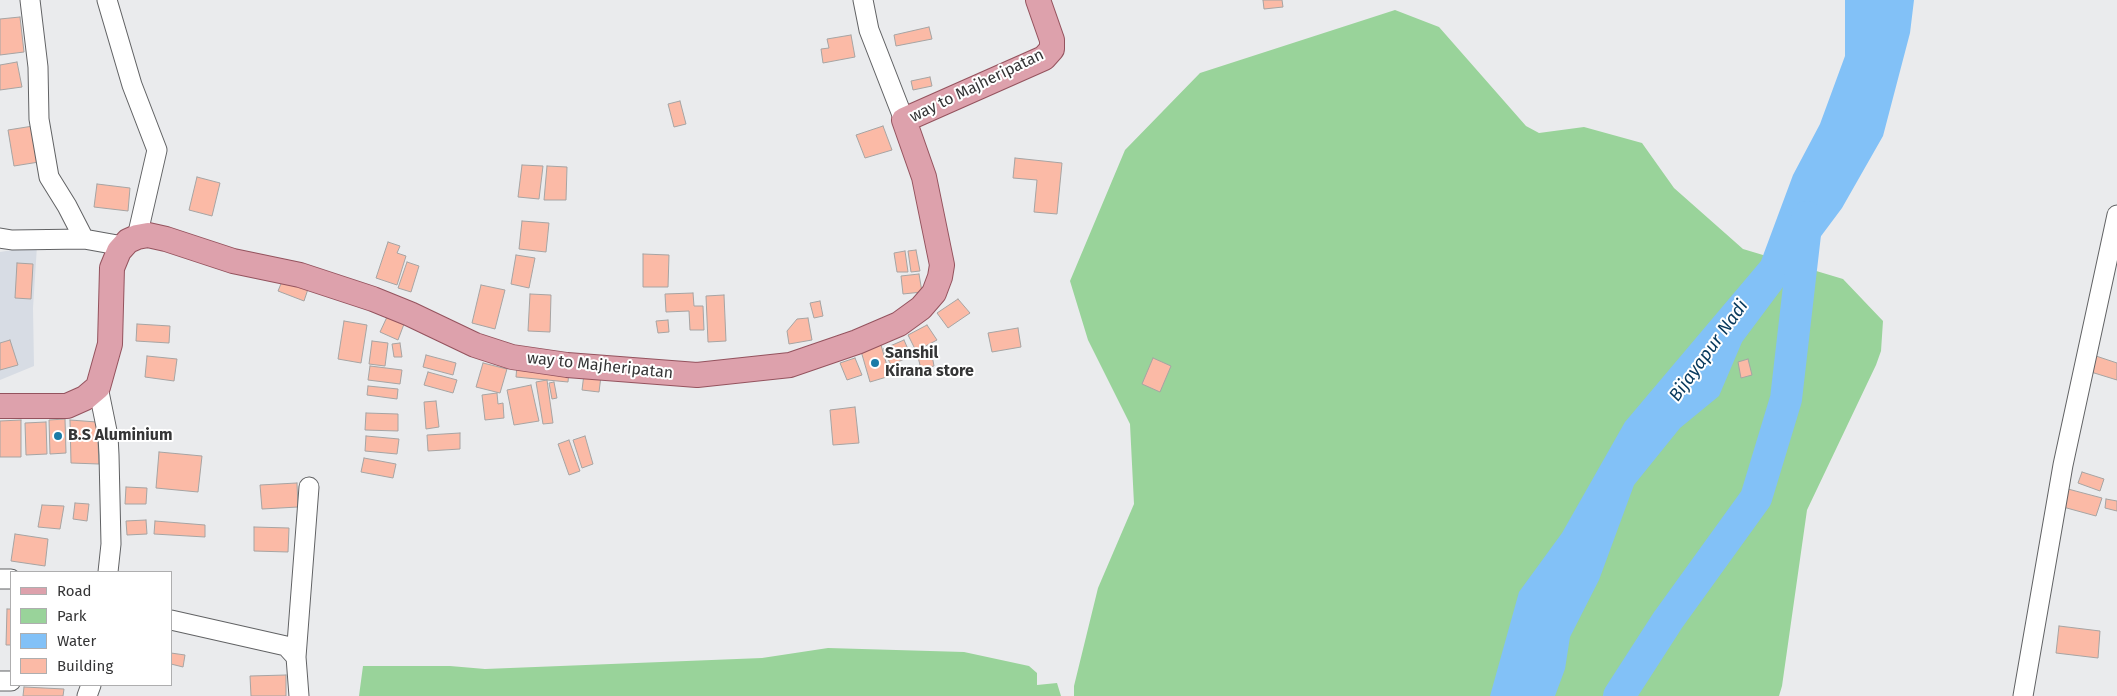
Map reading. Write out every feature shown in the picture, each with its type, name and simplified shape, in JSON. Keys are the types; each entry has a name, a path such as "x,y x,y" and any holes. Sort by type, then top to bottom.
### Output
{"main road":[{"name":"way to Majheripatan","path":"130,242 148,235 166,239 233,262 300,275 372,299 475,344 512,357 567,365 697,375 790,365 823,355 899,324 921,308 934,293 940,278 942,265 924,177 904,120 1044,58 1052,49 1052,40 1038,0"},
{"path":"0,406 67,406 85,398 98,388 110,344 112,268 119,251 130,242"}],"street":[{"path":"30,0 38,67 39,120 49,177 84,239"},
{"path":"0,238 12,240 84,239 130,242 157,150 132,85 107,0"},
{"path":"862,0 869,30 904,120"},
{"path":"2023,696 2063,465 2117,215"},
{"path":"98,388 110,455 111,544 108,571"},
{"path":"299,696 296,657 309,487"},
{"path":"172,620 286,646 296,657"}],"shaded area":[{"path":"37,246 33,308 34,366 0,380 0,252"}],"green space":[{"path":"1395,10 1439,27 1526,126 1539,133 1584,127 1642,143 1674,188 1743,249 1843,279 1883,321 1881,351 1876,365 1807,510 1779,696 1074,696 1074,686 1098,588 1134,504 1130,424 1088,340 1070,281 1125,150 1200,73"},
{"path":"828,648 964,652 1029,666 1037,673 1037,685 1057,683 1061,696 359,696 363,666 450,666 485,669 762,658"}],"water":[{"name":"Bijayapur Nadi","path":"1845,0 1914,0 1910,33 1883,136 1842,208 1742,342 1719,396 1680,428 1634,485 1599,580 1570,637 1565,669 1555,696 1490,696 1519,592 1562,533 1625,422 1761,261 1793,175 1820,124 1845,56"}],"building":[{"path":"1263,0 1282,0 1283,7 1264,9"},
{"path":"20,17 24,52 0,55 0,19"},
{"path":"929,27 932,39 896,46 894,35"},
{"path":"851,35 855,57 823,63 821,49 829,48 827,39"},
{"path":"17,62 22,87 0,90 0,65"},
{"path":"930,77 932,86 913,90 911,81"},
{"path":"680,101 686,124 674,127 668,104"},
{"path":"33,126 39,162 14,166 8,130"},
{"path":"883,126 892,150 865,158 856,135"},
{"path":"1015,158 1062,163 1057,214 1034,212 1037,180 1013,178"},
{"path":"522,165 543,166 539,199 518,197"},
{"path":"547,166 567,167 566,200 544,200"},
{"path":"197,177 220,183 212,216 189,210"},
{"path":"97,184 130,188 128,211 94,207"},
{"path":"522,221 549,223 546,252 519,249"},
{"path":"388,242 400,246 397,253 406,256 397,285 376,278"},
{"path":"916,250 920,271 911,272 908,251"},
{"path":"905,251 908,272 897,272 894,253"},
{"path":"643,254 669,255 668,287 643,287"},
{"path":"516,255 535,258 529,288 511,284"},
{"path":"407,262 419,266 411,292 398,288"},
{"path":"17,263 33,264 31,299 15,298"},
{"path":"285,274 310,283 304,301 278,291"},
{"path":"919,274 922,292 903,294 901,276"},
{"path":"481,285 505,290 495,329 472,323"},
{"path":"693,293 694,306 703,306 704,330 690,330 689,311 666,312 665,294"},
{"path":"530,294 551,295 550,332 528,331"},
{"path":"724,295 726,341 708,342 706,296"},
{"path":"958,299 970,313 948,328 937,313"},
{"path":"820,301 823,316 814,318 810,303"},
{"path":"387,317 404,324 398,340 380,332"},
{"path":"808,318 812,340 789,344 787,331 797,319"},
{"path":"668,320 669,332 658,333 656,321"},
{"path":"344,321 367,325 361,363 338,359"},
{"path":"137,324 170,326 169,343 136,341"},
{"path":"927,325 937,340 916,351 908,335"},
{"path":"1018,328 1021,347 992,352 988,333"},
{"path":"10,340 18,365 0,370 0,343"},
{"path":"904,340 911,356 891,365 883,349"},
{"path":"372,341 388,343 385,366 369,364"},
{"path":"400,343 402,357 394,357 392,344"},
{"name":"Sanshil Kirana store","path":"881,345 890,376 870,382 861,351"},
{"path":"931,350 934,366 921,369 917,353"},
{"path":"426,355 456,363 453,375 423,367"},
{"path":"147,356 177,359 174,381 145,377"},
{"path":"2096,356 2117,363 2117,380 2091,372"},
{"path":"855,358 862,375 847,380 840,363"},
{"path":"1153,358 1171,366 1160,392 1142,384"},
{"path":"1748,359 1752,375 1741,378 1738,362"},
{"path":"483,363 507,369 500,393 476,387"},
{"path":"517,365 569,371 568,382 516,377"},
{"path":"370,366 402,370 400,384 368,380"},
{"path":"428,372 457,380 453,393 424,385"},
{"path":"584,374 601,376 599,392 582,390"},
{"path":"547,380 553,423 543,424 536,382"},
{"path":"554,382 557,398 552,399 549,383"},
{"path":"531,385 539,421 514,425 507,390"},
{"path":"368,386 398,389 397,399 367,395"},
{"path":"497,393 498,404 503,403 504,418 485,420 482,395"},
{"path":"436,401 439,427 426,429 424,402"},
{"path":"855,407 859,443 833,445 830,410"},
{"path":"366,413 398,414 398,431 365,430"},
{"name":"B.S Aluminium","path":"65,419 66,453 50,454 49,420"},
{"path":"21,420 21,457 0,457 0,421"},
{"path":"70,420 97,422 99,464 71,463"},
{"path":"46,422 47,454 26,455 25,423"},
{"path":"460,433 460,449 428,451 427,435"},
{"path":"366,436 399,439 397,454 365,451"},
{"path":"585,436 593,464 582,468 573,440"},
{"path":"569,440 580,471 569,475 558,444"},
{"path":"159,452 202,456 198,492 156,488"},
{"path":"364,458 396,464 393,478 361,472"},
{"path":"2082,472 2104,479 2100,491 2078,483"},
{"path":"297,483 298,507 262,509 260,485"},
{"path":"126,487 147,488 146,504 125,504"},
{"path":"2068,489 2102,498 2096,516 2063,507"},
{"path":"2106,499 2117,501 2117,511 2105,508"},
{"path":"75,503 89,504 87,521 73,519"},
{"path":"42,505 64,506 60,529 38,527"},
{"path":"146,520 147,534 127,535 126,521"},
{"path":"155,521 205,525 205,537 154,534"},
{"path":"254,527 289,528 288,552 254,551"},
{"path":"15,534 48,539 45,566 11,561"},
{"path":"7,609 10,609 10,645 6,645"},
{"path":"2059,626 2100,631 2098,658 2056,653"},
{"path":"172,653 185,655 183,667 172,664"},
{"path":"286,675 286,696 251,696 250,676"},
{"path":"24,687 64,689 63,696 23,696"}],"waterway":[{"path":"1619,696 1668,620 1756,498 1786,399 1807,217"}],"place":[{"name":"Sanshil Kirana store","path":"875,363"},
{"name":"B.S Aluminium","path":"58,436"}]}
